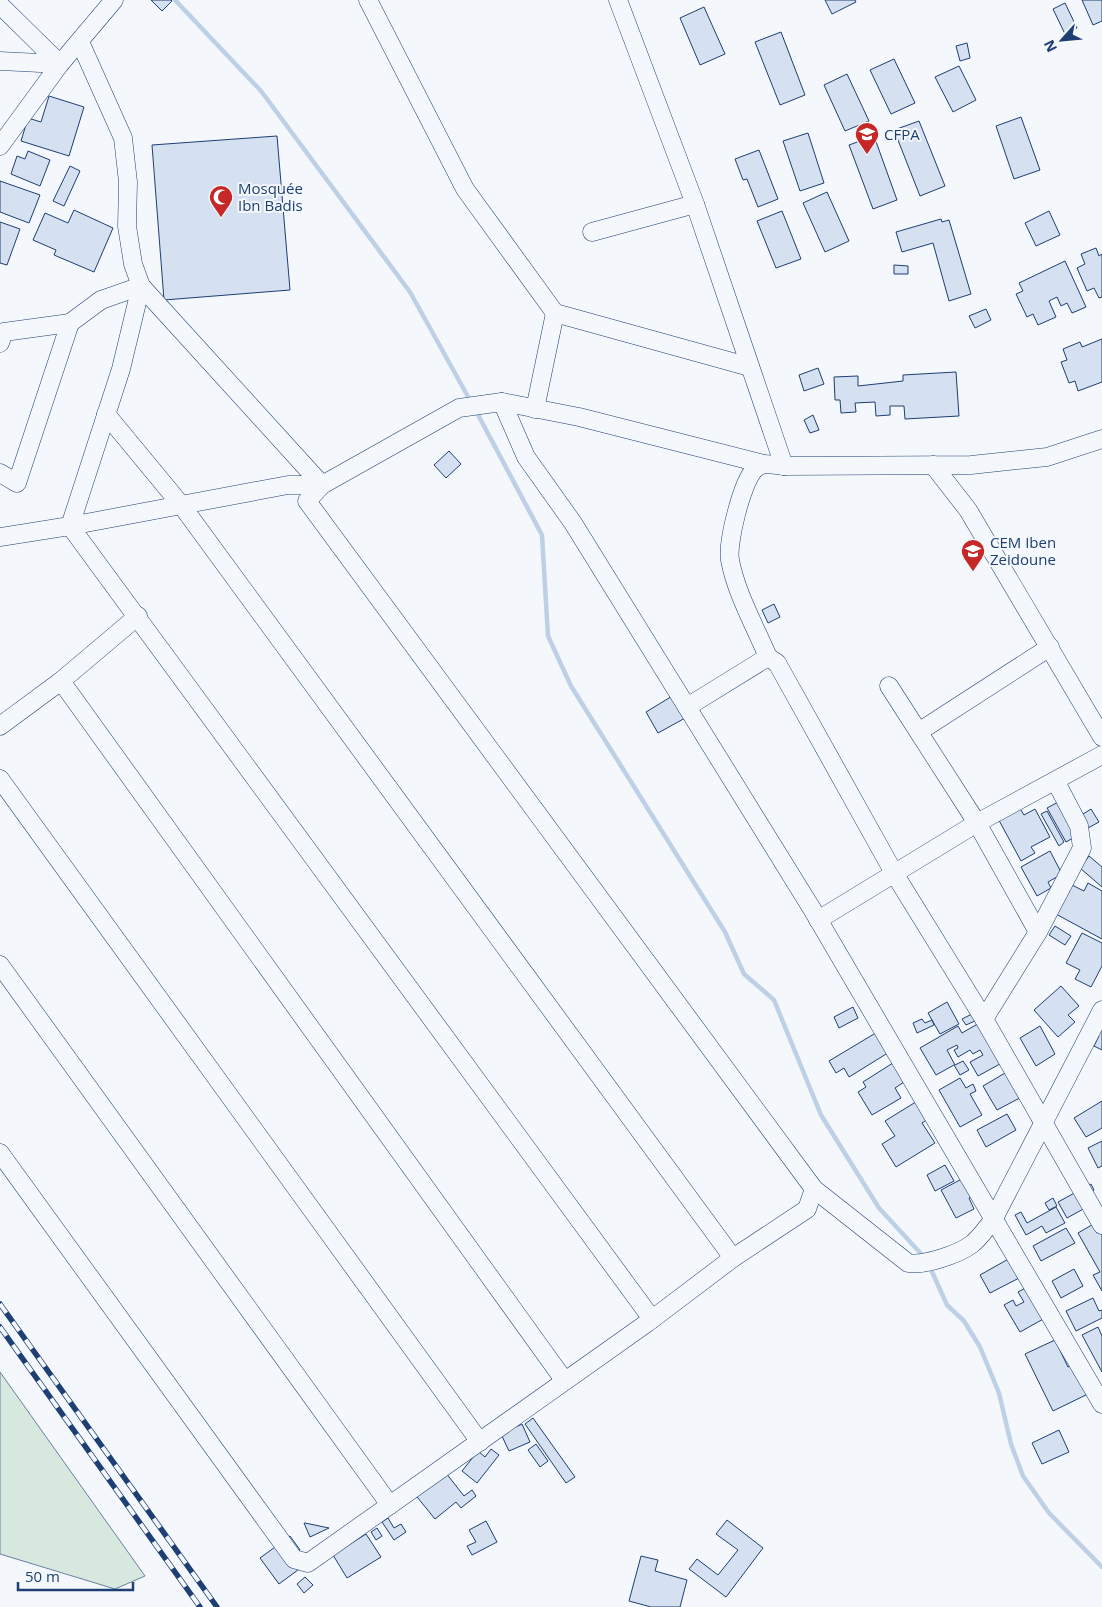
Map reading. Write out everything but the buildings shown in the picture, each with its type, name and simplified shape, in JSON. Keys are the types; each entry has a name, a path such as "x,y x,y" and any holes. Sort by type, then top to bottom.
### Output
{"street":[{"path":"0,146 60,64 114,0"},
{"path":"368,0 465,189 555,313 750,367"},
{"path":"618,0 696,204 784,466"},
{"path":"0,5 60,64"},
{"path":"80,42 124,138 128,182 127,226 132,264 141,286 322,485"},
{"path":"0,61 60,64"},
{"path":"592,232 696,204"},
{"path":"0,344 4,332 70,323 101,300 141,286"},
{"path":"70,526 121,369 141,286"},
{"path":"535,409 555,313"},
{"path":"0,473 17,482 70,323"},
{"path":"502,402 526,457 573,523 818,920 1102,1404"},
{"path":"1102,439 1047,457 972,465 784,466 764,464 579,417 502,402 459,408 322,485 307,501 814,1189 900,1258 908,1263 918,1265 930,1263 972,1244 993,1220 1102,1010"},
{"path":"106,414 182,506 733,1258"},
{"path":"764,464 755,468 746,482 729,544 729,558 734,576 768,656 777,663 894,873 984,1019 1102,1224"},
{"path":"934,465 968,510 1102,737"},
{"path":"0,537 182,506 288,485 322,485"},
{"path":"70,526 138,616 652,1319"},
{"path":"0,726 138,616"},
{"path":"920,731 1050,647"},
{"path":"687,707 768,656"},
{"path":"60,680 564,1380"},
{"path":"889,686 920,731 977,823 1038,932"},
{"path":"818,920 977,823 1056,782 1102,755"},
{"path":"0,779 480,1442"},
{"path":"984,1019 1038,932 1082,848 1080,826 1056,782"},
{"path":"0,965 390,1506"},
{"path":"0,1153 294,1559 308,1563 652,1319 733,1258 807,1210 814,1189"}],"shaded area":[{"path":"0,1372 145,1576 115,1589 0,1554"}],"waterway":[{"path":"175,0 261,91 410,292 471,402"},
{"path":"476,411 542,535 548,636 571,686 725,932 744,974 774,1000 821,1115 879,1208 925,1258"},
{"path":"929,1265 947,1305 964,1321 980,1347 999,1393 1011,1444 1023,1476 1049,1513 1102,1567"}],"railway":[{"path":"0,1304 217,1607"},
{"path":"0,1327 200,1607"}],"place":[{"name":"CFPA","path":"867,155"},
{"name":"Mosquée Ibn Badis","path":"221,218"},
{"name":"CEM Iben Zeidoune","path":"973,572"}]}
